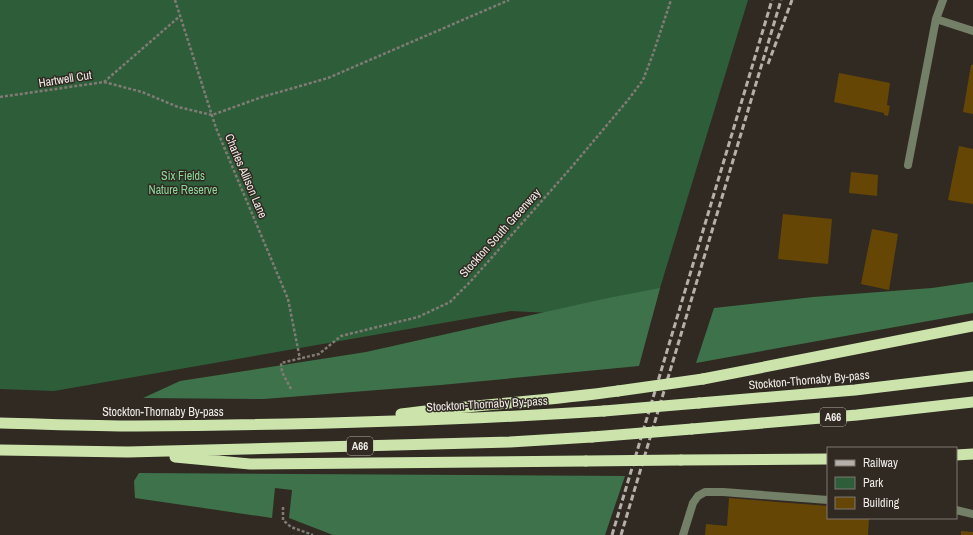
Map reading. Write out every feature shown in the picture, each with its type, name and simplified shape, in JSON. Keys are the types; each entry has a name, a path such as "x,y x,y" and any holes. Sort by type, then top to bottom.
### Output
{"highway":[{"name":"A66","path":"334,423 446,409 570,398 703,379 973,326"},
{"name":"Stockton-Thornaby By-pass","path":"0,423 136,426 334,423 496,418 604,411 855,390 973,376"},
{"name":"A66","path":"0,450 128,452 510,442 592,437 857,415 973,402"},
{"name":"A66","path":"128,452 250,464 827,459"},
{"path":"957,456 973,454"}],"lane":[{"path":"908,165 936,19 943,0"},
{"path":"936,19 973,31"},
{"path":"683,535 693,503 698,496 705,492 827,500"},
{"path":"957,510 973,514"}],"path":[{"name":"Charles Allison Lane","path":"175,0 216,128 288,299 300,359"},
{"path":"104,82 142,92 178,107 212,115 262,97 328,78 509,0"},
{"name":"Stockton South Greenway","path":"291,389 282,372 281,363 319,354 341,336 418,317 450,302 470,282 570,169 643,80 671,0"},
{"name":"Hartwell Cut","path":"0,97 104,82 180,16"},
{"path":"283,507 283,520 291,527 314,535"}],"green space":[{"name":"Six Fields Nature Reserve","path":"0,0 748,0 652,318 511,311 54,391 0,389"},
{"path":"973,282 973,313 696,363 714,308 813,297 932,288"},
{"path":"660,288 639,366 441,385 264,399 143,398 180,381 366,352 608,298"},
{"path":"139,473 625,476 605,535 333,535 289,518 292,490 275,488 272,518 135,498 134,481"}],"building":[{"path":"971,65 973,65 973,114 963,112"},
{"path":"839,73 890,83 887,105 890,106 888,116 884,115 884,113 834,102"},
{"path":"959,146 973,149 973,204 948,200"},
{"path":"851,172 878,175 877,196 849,193"},
{"path":"783,214 832,219 828,264 778,259"},
{"path":"872,229 898,234 889,290 861,284"},
{"path":"729,498 827,506 827,519 869,519 868,535 705,535 706,524 727,526"},
{"path":"961,531 973,532 973,535 961,535"}],"railway":[{"path":"612,535 772,0"},
{"path":"621,535 781,0"},
{"path":"768,64 792,0"}]}
